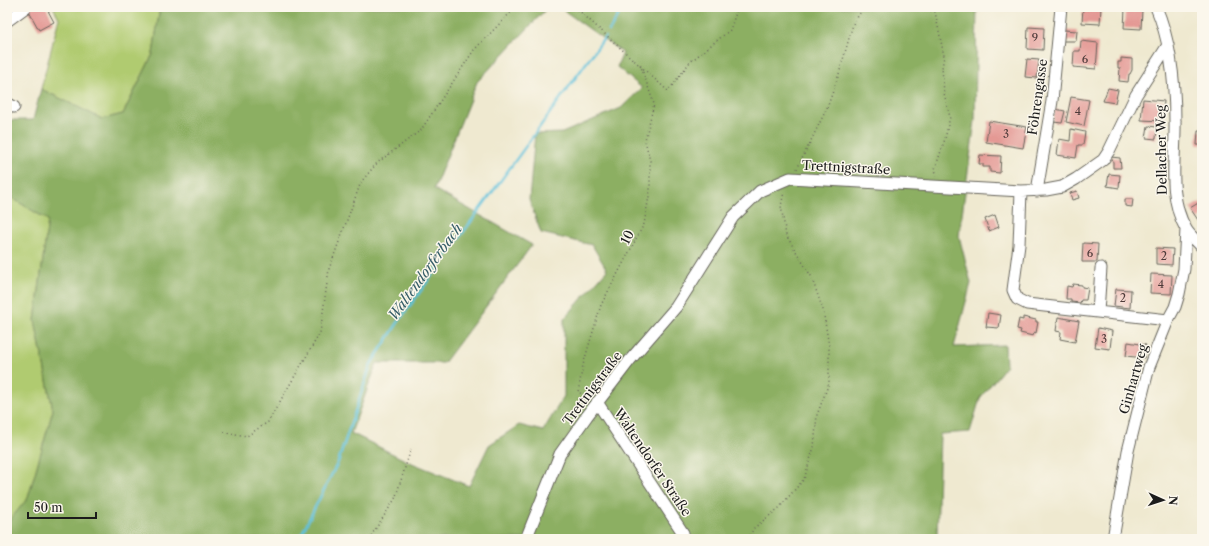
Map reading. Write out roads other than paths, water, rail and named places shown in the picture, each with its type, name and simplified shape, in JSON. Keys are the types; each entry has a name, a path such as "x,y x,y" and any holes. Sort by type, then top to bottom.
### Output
{"street":[{"path":"7,21 26,7"},
{"name":"Föhrengasse","path":"1037,190 1052,101 1061,7"},
{"path":"1156,7 1164,26 1168,45"},
{"name":"Trettnigstraße","path":"526,539 560,454 597,402 630,360 676,307 733,217 760,191 788,180 1021,190 1054,189 1068,184 1103,160 1109,151 1136,95 1168,45"},
{"name":"Dellacher Weg","path":"1168,45 1175,106 1174,190 1176,202 1186,229 1202,247"},
{"path":"1021,190 1019,245 1013,290 1017,299 1027,304 1168,320"},
{"name":"Ginhartweg","path":"1113,539 1128,451 1149,367 1168,320 1175,308 1180,288 1184,269 1186,229"},
{"path":"1098,312 1101,268"},
{"name":"Waltendorfer Straße","path":"597,402 683,533 684,539"}],"waterway":[{"name":"Waltendorferbach","path":"609,31 623,7"},
{"name":"Waltendorferbach","path":"299,539 338,462 371,364 401,318 605,37"}]}
